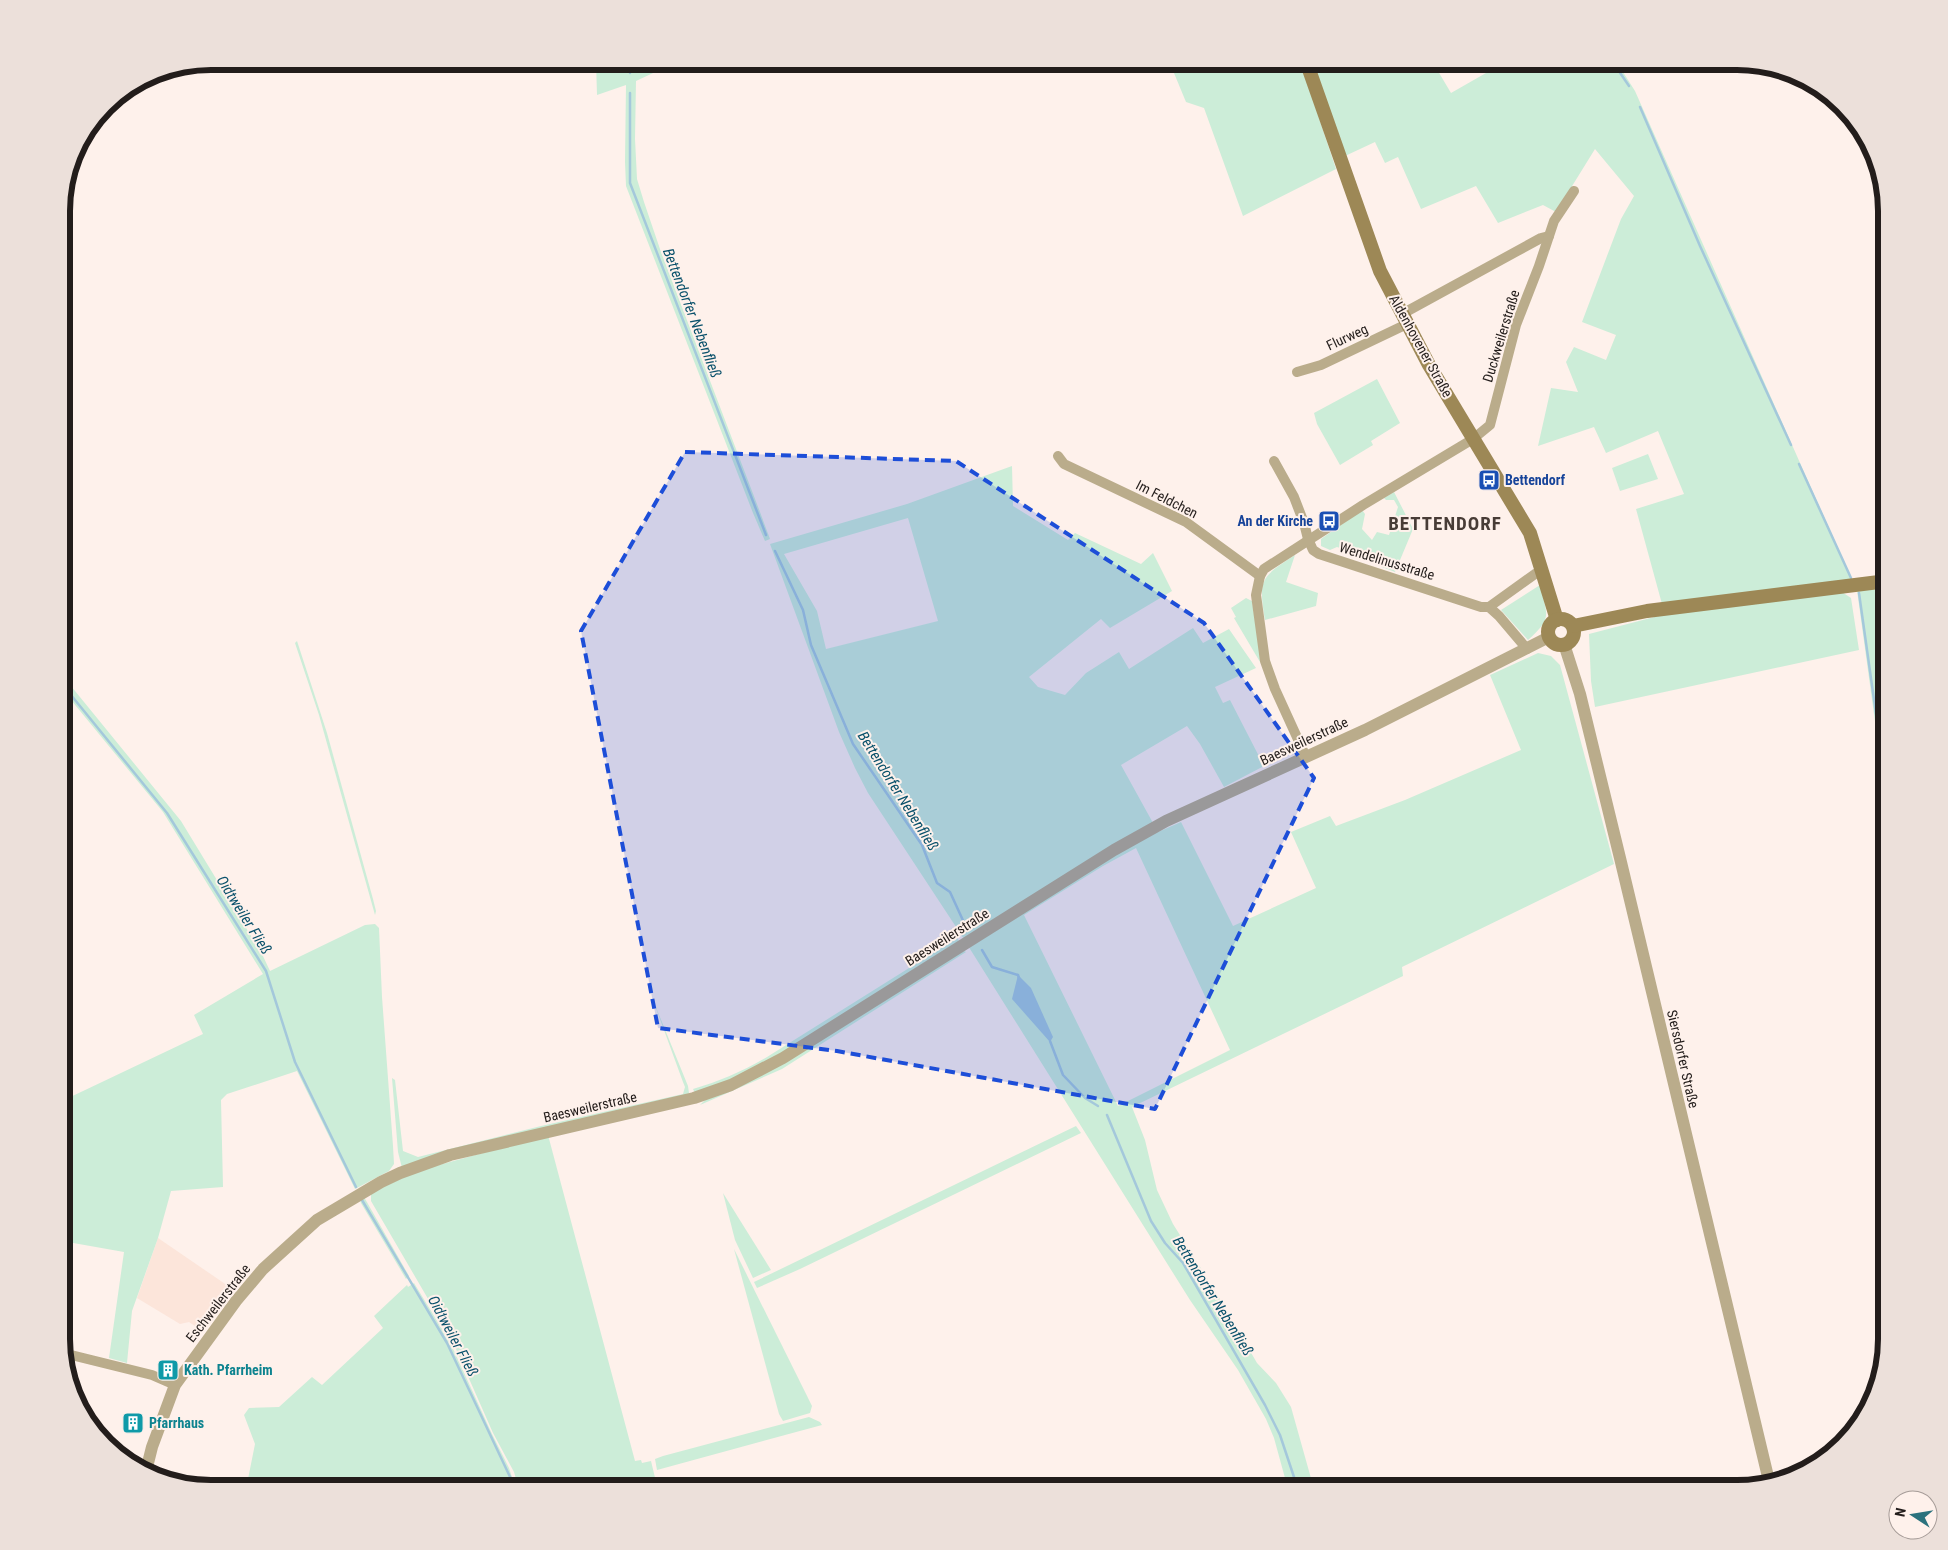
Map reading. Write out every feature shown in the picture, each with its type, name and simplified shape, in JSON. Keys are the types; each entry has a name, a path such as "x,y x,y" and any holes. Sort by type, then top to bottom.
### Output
{"main road":[{"name":"Aldenhovener Straße","path":"1309,70 1380,271 1429,365 1530,534 1543,571 1556,620"},
{"path":"1573,626 1647,611 1878,582"},
{"path":"1556,620 1566,620 1573,626 1573,637 1570,642 1564,644 1554,642 1550,637 1549,627 1556,620"}],"street":[{"name":"Duckweilerstraße","path":"1473,439 1490,425 1516,325 1554,221 1574,191"},
{"path":"1405,319 1541,238 1550,236"},
{"name":"Flurweg","path":"1297,372 1321,365 1405,319"},
{"path":"1306,757 1275,689 1265,661 1256,595 1260,576 1264,569 1308,539 1473,439"},
{"name":"Im Feldchen","path":"1058,456 1064,464 1186,522 1260,576"},
{"name":"Wendelinusstraße","path":"1274,461 1294,497 1313,550 1318,554 1480,607 1489,607"},
{"path":"1527,649 1489,607 1535,574 1543,571"},
{"name":"Baesweilerstraße","path":"363,1192 400,1173 450,1155 694,1098 731,1085 783,1058 1114,850 1166,821 1365,730 1550,637"},
{"name":"Siersdorfer Straße","path":"1564,644 1580,694 1769,1476"},
{"name":"Eschweilerstraße","path":"148,1464 152,1447 175,1385 236,1301 263,1268 316,1220 363,1192"},
{"path":"71,1354 152,1376 175,1385"}],"highlighted area":[{"path":"685,452 956,461 1204,623 1314,778 1155,1109 837,1051 658,1028 581,631"}],"shaded area":[{"path":"158,1238 234,1290 204,1332 189,1322 180,1324 137,1298"}],"green space":[{"path":"596,70 660,70 636,81 635,139 637,179 661,252 770,539 765,541 626,186 626,85 597,95"},
{"path":"1173,70 1303,70 1336,169 1243,216 1204,108 1186,102"},
{"path":"1316,70 1437,70 1451,93 1491,70 1622,70 1635,91 1852,580 1662,604 1636,509 1684,494 1658,431 1606,453 1594,427 1538,446 1551,388 1578,392 1566,362 1574,347 1606,360 1616,335 1582,322 1621,219 1634,196 1595,149 1556,212 1543,205 1498,223 1476,186 1421,209 1398,157 1385,163 1375,142 1345,156"},
{"path":"1377,379 1400,423 1371,441 1373,445 1340,465 1317,424 1314,413"},
{"path":"1648,454 1658,479 1620,491 1612,468"},
{"path":"1012,466 1013,506 1068,540 1075,533 1141,564 1153,553 1172,591 1110,628 1101,619 1029,677 1038,687 1065,695 1086,673 1119,652 1129,669 1193,628 1203,643 1229,629 1256,668 1215,687 1223,703 1230,700 1264,766 1224,787 1200,744 1187,726 1121,765 1158,832 1181,822 1233,926 1316,888 1291,832 1330,816 1336,826 1405,800 1521,750 1490,675 1538,653 1551,656 1560,665 1614,864 1402,967 1403,976 1132,1107 1145,1140 1157,1190 1173,1224 1257,1363 1276,1383 1291,1407 1311,1480 1286,1480 1274,1438 1266,1419 1238,1370 1190,1300 960,933 868,793 839,732 770,544 907,504","holes":["908,518 938,621 826,649 817,611 784,554","1136,848 1230,1050 1118,1106 1024,915"]},
{"path":"1394,492 1413,529 1395,572 1382,567 1378,560 1337,547 1330,550 1321,546 1321,539 1362,510 1365,514 1362,529 1372,540 1377,532 1389,535 1398,507 1394,500 1386,500 1384,498"},
{"path":"1295,555 1286,582 1318,593 1316,606 1265,620 1262,587 1265,580 1275,569"},
{"path":"1540,585 1546,610 1545,621 1528,640 1501,610"},
{"path":"1878,588 1878,743 1857,590"},
{"path":"1842,592 1851,598 1859,650 1595,707 1591,681 1589,634 1662,615"},
{"path":"1246,598 1252,601 1261,658 1260,662 1234,618 1236,617 1231,608"},
{"path":"297,641 327,733 373,899 375,915 319,715 295,643"},
{"path":"70,685 181,821 262,954 270,971 365,925 375,924 379,928 394,1164 389,1171 355,1189 297,1071 227,1094 221,1100 223,1187 171,1191 158,1238 132,1311 127,1363 109,1358 124,1252 70,1242 70,1097 203,1034 194,1015 263,974 163,812 70,699"},
{"path":"951,928 959,941 773,1059 742,1076 695,1093 693,1089 713,1083 767,1057 949,943 953,939"},
{"path":"964,951 966,952 782,1069 700,1105 706,1099"},
{"path":"653,1000 688,1086 689,1093 402,1168 398,1152 392,1078 395,1080 403,1151 418,1157 541,1126 683,1094 685,1087"},
{"path":"1076,1126 1081,1133 800,1269 757,1288 754,1282"},
{"path":"548,1135 635,1461 641,1460 642,1463 651,1461 656,1480 516,1480 493,1433 452,1340 371,1201 371,1194 373,1192 417,1171"},
{"path":"723,1193 771,1270 753,1278 735,1240"},
{"path":"364,1197 409,1276 406,1279 361,1203 360,1200"},
{"path":"734,1249 812,1406 810,1413 783,1421 779,1414"},
{"path":"414,1283 450,1342 513,1480 248,1480 255,1444 244,1415 249,1408 279,1407 312,1377 322,1385 383,1328 374,1316 407,1285 408,1287"},
{"path":"809,1417 820,1422 822,1425 657,1470 655,1459 663,1456"}],"water":[{"path":"1018,975 1031,988 1053,1037 1050,1042 1012,999"}],"waterway":[{"path":"1618,70 1629,86"},
{"name":"Bettendorfer Nebenfließ","path":"630,93 630,183 766,535"},
{"path":"1640,107 1700,246 1791,445"},
{"path":"1799,464 1851,578"},
{"name":"Bettendorfer Nebenfließ","path":"775,551 803,610 811,645 853,744 922,845 937,883 950,892 966,927"},
{"path":"1859,593 1878,728"},
{"name":"Oidtweiler Fließ","path":"70,694 167,813 266,971 295,1062 356,1187"},
{"name":"Bettendorfer Nebenfließ","path":"982,950 992,967 1018,975 1019,978"},
{"name":"Bettendorfer Nebenfließ","path":"1050,1041 1063,1075 1085,1098 1098,1106"},
{"name":"Bettendorfer Nebenfließ","path":"1107,1115 1151,1221 1165,1243 1183,1263 1265,1405 1280,1435 1295,1480"},
{"name":"Oidtweiler Fließ","path":"362,1200 447,1343 511,1480"}],"place":[{"name":"Bettendorf","path":"1489,480"},
{"name":"An der Kirche","path":"1329,521"},
{"name":"Kath. Pfarrheim","path":"168,1370"},
{"name":"Pfarrhaus","path":"133,1423"}],"district":[{"name":"BETTENDORF","path":"1445,523"}]}
